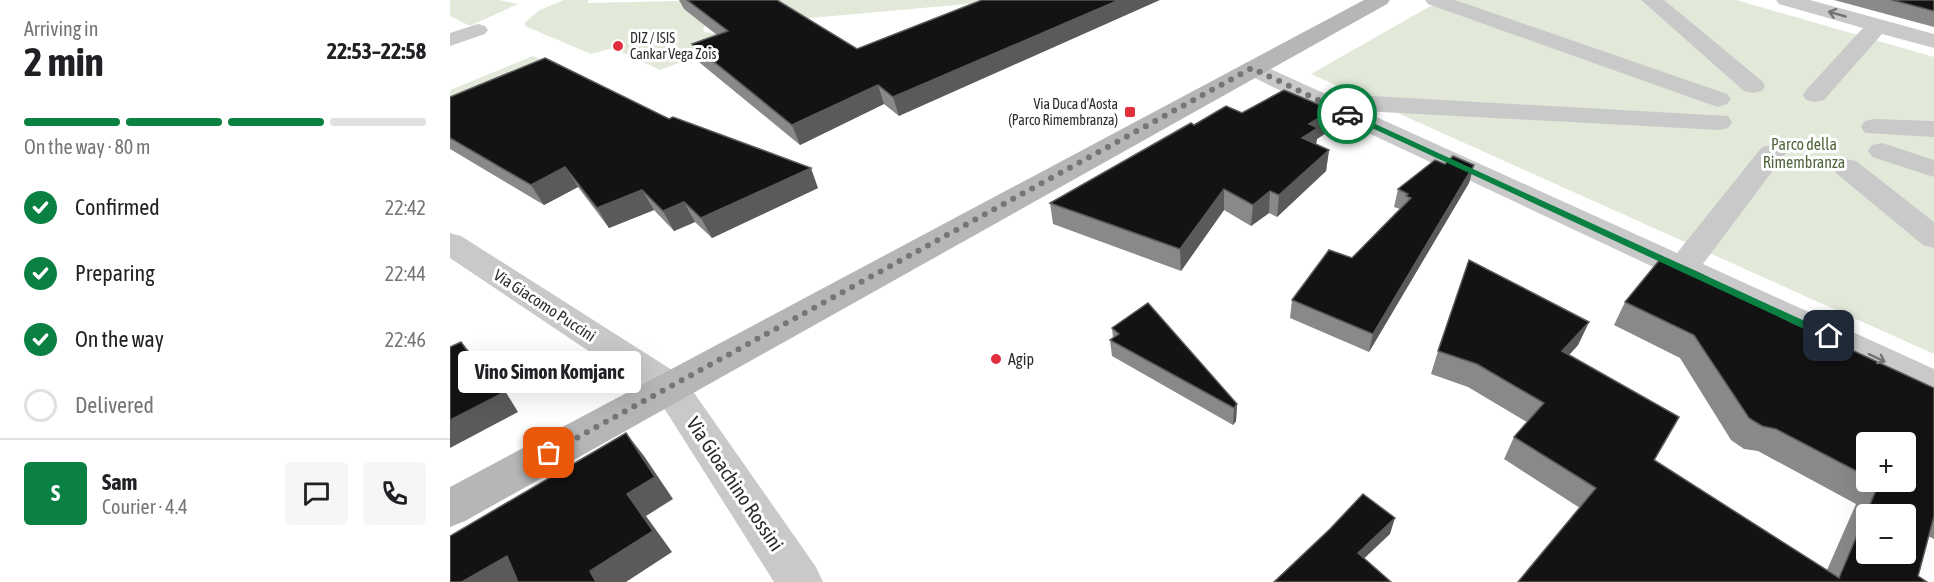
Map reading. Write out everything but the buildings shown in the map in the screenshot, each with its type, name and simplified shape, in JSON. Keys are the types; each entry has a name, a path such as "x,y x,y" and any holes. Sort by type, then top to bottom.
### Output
{"main road":[{"path":"450,508 1380,0"}],"street":[{"path":"1320,101 1719,111 1436,0"},
{"path":"1651,0 1753,86"},
{"path":"1786,0 1934,41"},
{"path":"1815,95 1878,25"},
{"path":"1252,68 1934,385"},
{"path":"1934,129 1878,139 1934,169"},
{"path":"1683,268 1772,153"},
{"path":"1846,167 1934,238"},
{"name":"Via Giacomo Puccini","path":"450,243 670,387"},
{"name":"Via Gioachino Rossini","path":"670,387 800,582"}],"lane":[{"path":"450,40 478,30"}],"green space":[{"path":"450,0 499,0 518,4 470,26 450,16"},
{"name":"DIZ / ISIS Cankar Vega Zois","path":"564,0 589,0 587,3 721,0 703,29 704,32 720,34 751,0 1012,0 799,19 660,70 613,48 591,54 525,26 525,22 540,10"},
{"name":"Parco della Rimembranza","path":"1441,0 1736,0 1934,57 1934,354 1311,74"},
{"path":"533,56 554,65 450,109 450,90"}],"way so far":[{"path":"549,453 1252,68 1347,114"}],"place":[{"name":"DIZ / ISIS Cankar Vega Zois","path":"618,46"},
{"name":"Via Duca d'Aosta (Parco Rimembranza)","path":"1130,112"},
{"name":"Agip","path":"996,359"},
{"name":"Vino Simon Komjanc","path":"549,453"}],"route":[{"path":"1347,114 1829,336"}]}
